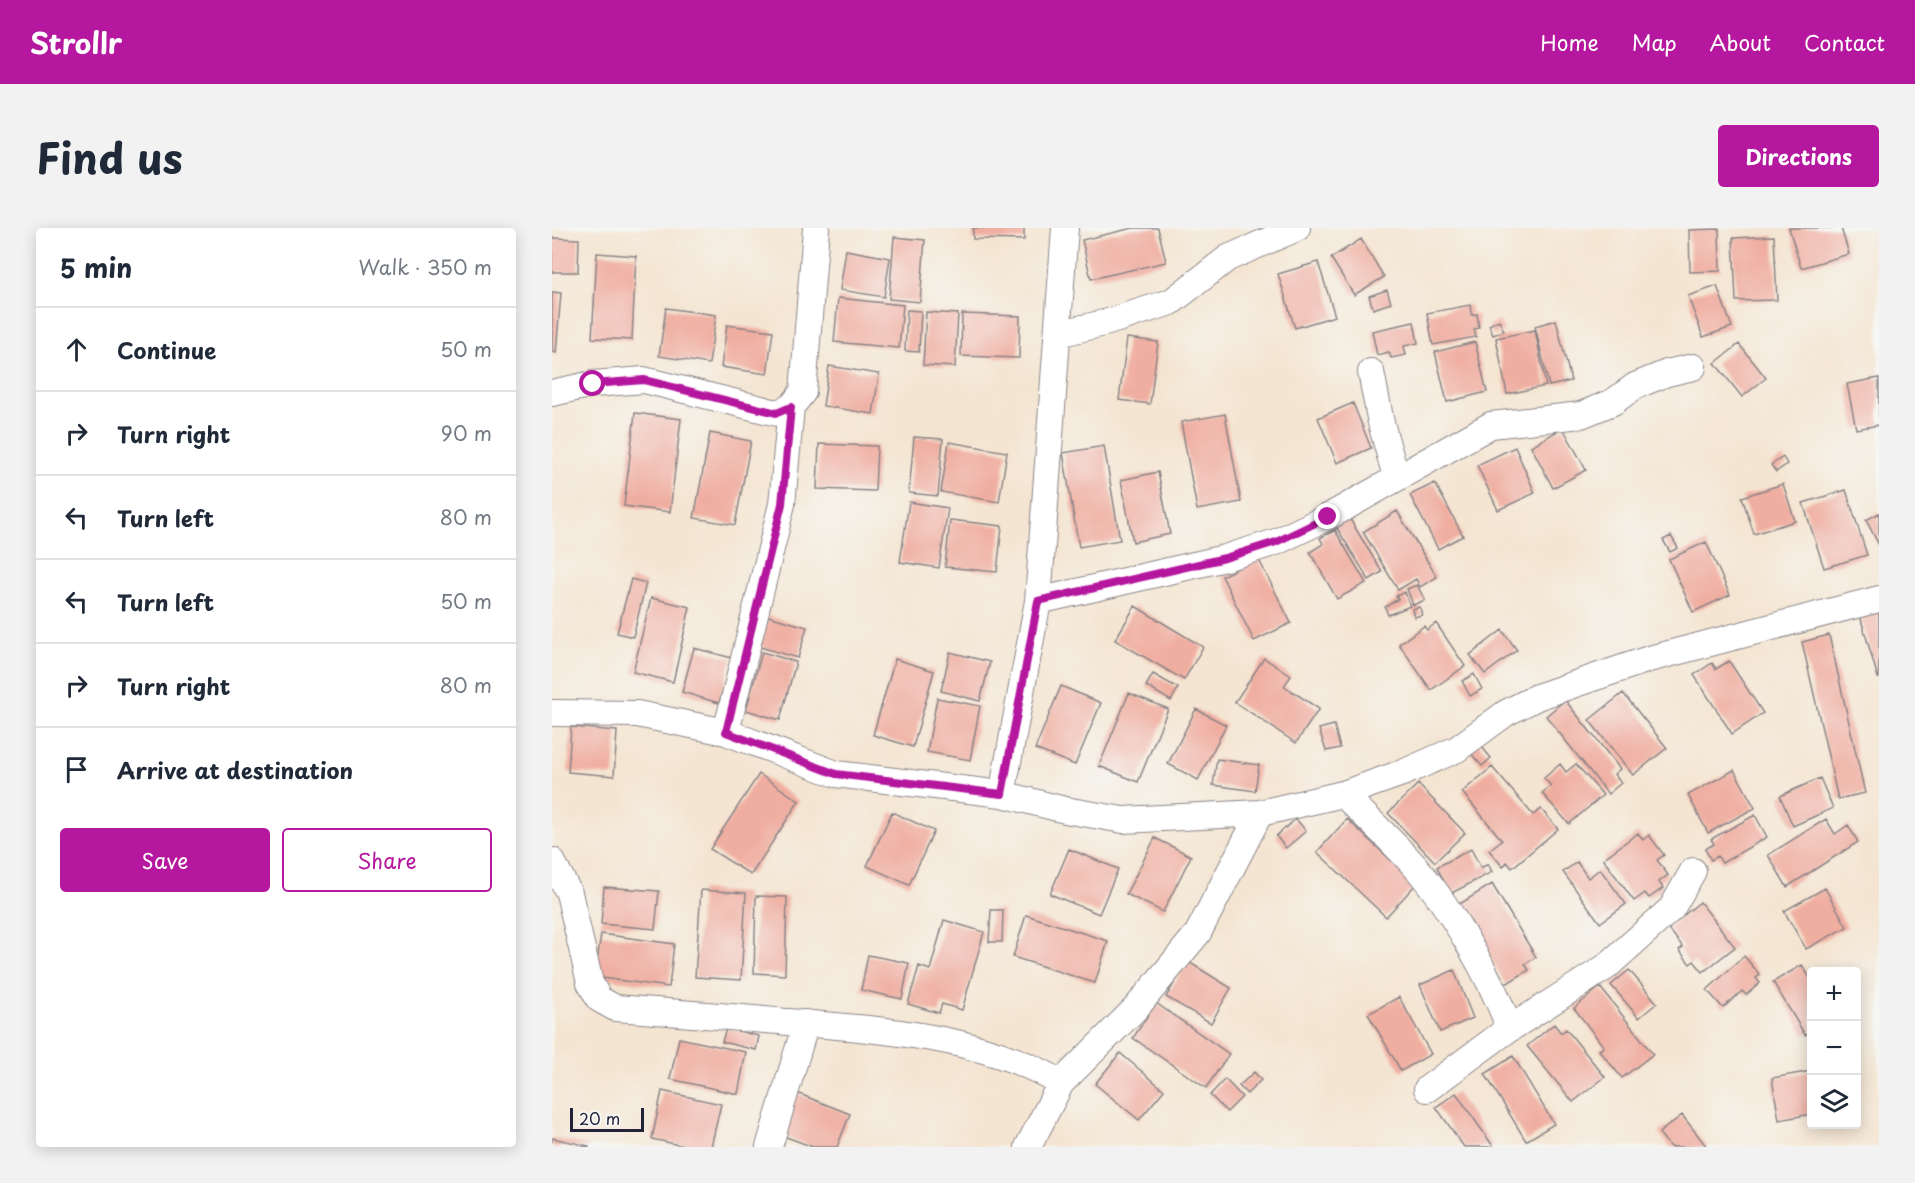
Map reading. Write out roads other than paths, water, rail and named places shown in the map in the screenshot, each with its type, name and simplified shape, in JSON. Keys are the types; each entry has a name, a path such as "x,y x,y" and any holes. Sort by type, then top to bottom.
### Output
{"street":[{"path":"552,393 593,384 644,380 777,413 791,407 803,392 816,228"},
{"path":"1002,794 1038,601 1065,228"},
{"path":"1058,334 1108,322 1171,302 1228,258 1297,228"},
{"path":"1038,601 1225,558 1276,542 1328,517 1395,477 1491,425 1581,415 1613,402 1635,386 1667,373 1693,368"},
{"path":"1371,372 1395,477"},
{"path":"726,732 782,504 791,407"},
{"path":"552,713 638,714 726,732 836,774 1002,794 1065,810 1123,820 1260,813 1343,794 1405,772 1457,749 1506,713 1537,697 1650,659 1879,599"},
{"path":"1343,794 1420,872 1442,902 1497,995 1508,1022 1503,1033"},
{"path":"1028,1147 1061,1083 1136,1008 1198,933 1260,813"},
{"path":"552,861 569,893 590,983 599,999 615,1008 899,1032 993,1053 1035,1067 1061,1083"},
{"path":"1427,1089 1503,1033 1606,967 1672,908 1693,871"},
{"path":"769,1147 806,1023"}]}
